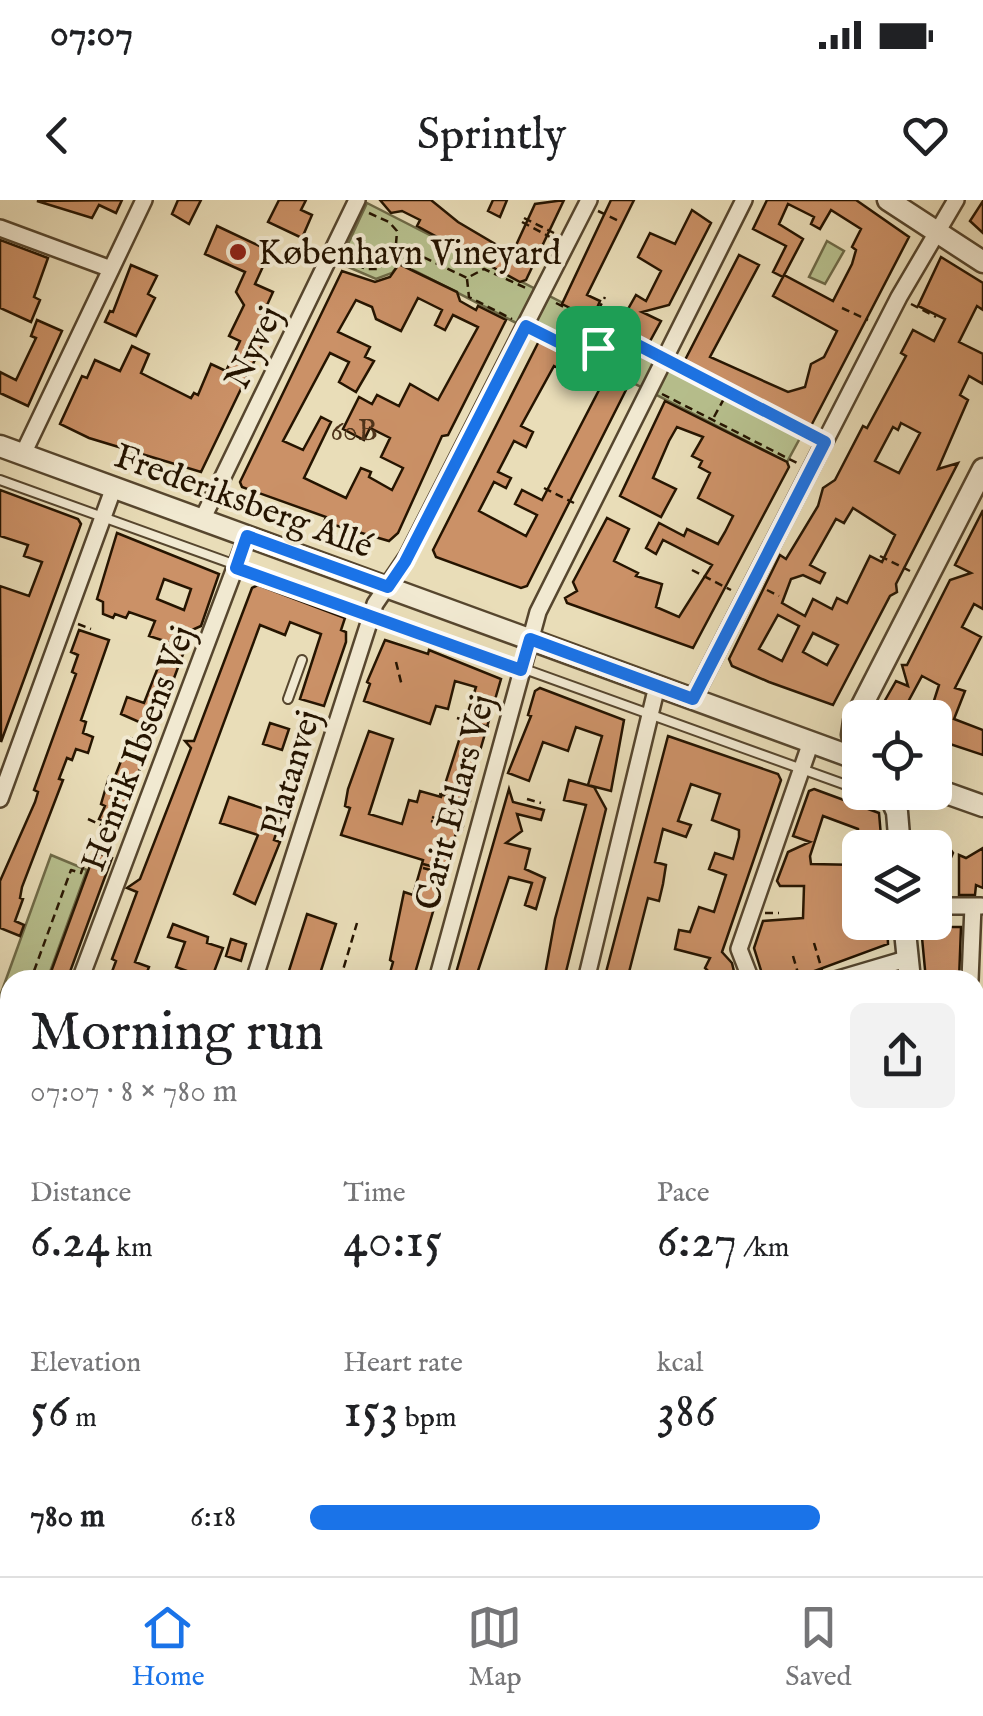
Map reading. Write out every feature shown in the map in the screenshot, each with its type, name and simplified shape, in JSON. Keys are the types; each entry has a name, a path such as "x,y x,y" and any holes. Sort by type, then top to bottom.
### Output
{"street":[{"path":"24,454 144,200"},
{"name":"Carit Etlars Vej","path":"440,970 530,639 587,510 744,200"},
{"path":"888,200 983,249"},
{"path":"904,200 983,262"},
{"path":"693,699 900,297 956,200"},
{"name":"Nyvej","path":"202,520 356,203"},
{"name":"Platanvej","path":"257,970 371,616 405,562 588,203"},
{"path":"0,228 111,270"},
{"name":"Frederiksberg Allé","path":"0,446 842,753"},
{"path":"865,700 983,469"},
{"path":"0,799 114,487"},
{"name":"Henrik Ibsens Vej","path":"84,970 247,536"},
{"path":"588,970 657,686"},
{"path":"748,970 740,948 811,742"},
{"path":"952,795 983,806"},
{"path":"952,906 978,906 971,970"},
{"path":"906,940 908,970"}],"lane":[{"path":"0,480 842,784"},
{"path":"288,699 302,660"}],"path":[{"path":"330,252 375,270 383,267 396,244 397,231 389,222 356,203"},
{"path":"588,203 619,221"},
{"path":"523,220 568,243"},
{"path":"396,244 467,278"},
{"path":"467,278 484,268 825,442"},
{"path":"467,278 469,297 810,470"},
{"path":"900,297 936,317"},
{"path":"592,322 604,298"},
{"path":"842,308 884,329"},
{"path":"591,349 600,347 598,336 603,327"},
{"path":"588,357 588,339 598,336"},
{"path":"713,420 727,391"},
{"path":"544,488 587,510"},
{"path":"880,556 926,580"},
{"path":"692,570 743,596"},
{"path":"396,662 402,686"},
{"path":"457,718 504,731"},
{"path":"438,794 485,804"},
{"path":"527,799 541,803"},
{"path":"88,819 115,830 132,848"},
{"path":"432,819 477,832"},
{"path":"34,970 71,870 81,873 92,842"},
{"path":"423,866 465,877"},
{"path":"343,970 357,923"},
{"path":"814,943 823,970"},
{"path":"793,956 797,970"}],"green space":[{"path":"367,203 806,427 787,462 399,264 392,273 376,279 339,263"},
{"path":"827,241 844,251 825,284 809,277"},
{"path":"51,855 87,870 51,970 9,970"}],"building":[{"path":"122,200 116,213 99,205 92,218 37,201"},
{"path":"178,200 201,200 189,224 172,214"},
{"path":"279,200 306,200 301,210 312,215 302,238 268,222"},
{"path":"380,200 431,200 458,222 512,254 535,204 564,200 526,280 520,282 417,226 420,220 402,211 391,213"},
{"path":"493,200 507,200 500,217 488,211"},
{"path":"611,200 634,200 587,295 600,301 597,308 615,318 620,309 628,309 636,295 646,301 661,271 638,257 650,233 675,244 692,210 711,223 669,305 642,312 661,321 644,345 562,304"},
{"path":"767,200 856,200 909,237 811,426 806,427 684,362 739,255 759,265 710,357 788,392 805,387 811,364 824,357 837,331 773,296 783,277 773,272 786,246 753,229","holes":["788,204 814,217 811,224 820,229 831,210 861,229 852,247 856,250 852,264 833,301 784,275 803,239 779,224"]},
{"path":"983,201 983,233 970,221"},
{"path":"217,226 270,251 255,284 273,292 253,336 264,341 201,472 89,438 60,424 82,376 87,378 95,360 120,371 132,346 149,354 141,373 191,398 194,393 198,395 211,364 226,371 240,341 229,336 244,305 236,292 245,272 205,254"},
{"path":"0,240 48,258 34,297 40,300 31,322 0,308"},
{"path":"941,257 983,283 983,310 977,306 959,342 983,354 983,384 969,376 960,395 968,400 938,469 958,463 896,584 897,592 890,596 833,705 732,666 729,659 780,555 786,559 818,506 823,488 835,480 863,426 867,428 906,356 901,353 913,330 934,341 945,319 918,306","holes":["901,423 920,433 899,473 875,461 893,427 898,430","853,508 895,535 882,562 870,556 847,603 837,598 832,609 813,599 805,616 782,603 791,579 803,575 820,583 825,573 810,565 836,519 844,523","778,615 799,626 782,661 759,649","813,633 838,645 827,665 803,652"]},
{"path":"399,264 457,292 460,301 476,310 478,306 506,320 448,435 442,436 398,533 389,541 324,522 326,517 242,487 240,482 342,271 375,282 390,277","holes":["418,298 442,310 435,325 445,330 453,315 478,327 438,400 410,384 399,406 377,395 372,404 359,397 343,429 364,440 370,428 390,438 381,457 403,468 392,490 361,468 346,498 304,478 331,422 321,417 303,450 283,441 330,353 349,362 339,382 356,392 374,361 365,357 370,347 338,332 356,300 372,307 376,319 401,331"]},
{"path":"131,265 157,276 148,294 155,298 136,336 105,322 113,312"},
{"path":"37,320 62,331 28,406 0,393 0,372 16,380 36,338 31,336"},
{"path":"545,339 573,354 570,361 593,373 597,366 626,381 628,386 527,586 521,588 436,557 433,550 539,341","holes":["554,366 599,390 542,500 522,490 515,504 537,515 526,536 479,511 494,482 506,488 511,478 498,472 514,441 526,447 533,432 521,426"]},
{"path":"665,401 787,462 789,467 693,648 567,603 565,598 577,591 573,582 607,518 629,529 614,561 638,573 636,576 662,584 656,607 679,617 712,565 663,540 656,554 646,548 659,523 684,536 687,529 718,544 725,532 733,516 698,498 710,473 699,467 702,461 692,456 703,437 677,427 669,441 653,478 676,489 661,517 620,496"},
{"path":"0,490 78,519 81,524 1,742 0,586 29,596 42,562 24,556 28,545 0,536"},
{"path":"983,510 983,609 974,604 962,627 981,637 955,688 965,691 954,719 983,730 983,755 952,745 952,700 934,700 939,685 922,676 909,700 885,700 896,681 908,686 902,665 907,665 950,580 971,573 955,565"},
{"path":"117,533 219,574 201,626 192,630 155,729 121,714 127,697 144,703 168,642 149,636 155,621 129,612 126,618 115,614 113,618 103,614 103,602 97,599","holes":["164,579 191,589 184,610 157,599"]},
{"path":"258,585 345,618 341,630 346,632 346,642 324,706 300,699 321,634 290,622 285,635 260,625 135,962 149,967 148,970 113,970 116,961 112,959 137,892 127,888 140,879 191,748 185,741 194,741 252,588"},
{"path":"79,630 109,640 81,720 86,722 83,733 93,737 88,753 76,749 72,760 67,758 59,779 63,780 22,887 23,899 15,921 24,925 20,936 0,928 0,881 35,802 38,792 34,790 76,674 72,672 78,655 71,652"},
{"path":"385,640 428,654 429,650 501,679 416,970 391,970 390,960 404,892 413,895 423,860 341,835 350,808 345,806 348,789 369,731 393,739 369,814 402,824 409,800 417,802 420,791 441,797 476,687 455,681 448,709 436,706 430,724 364,701 370,684 367,682"},
{"path":"540,688 624,720 611,791 588,785 602,736 576,727 568,751 543,742 529,781 508,773 531,716 528,715 535,691"},
{"path":"270,723 289,729 282,750 263,744"},
{"path":"668,736 778,774 781,780 722,952 734,970 707,970 710,958 675,949 679,930 690,932 699,907 714,912 726,875 709,869 715,853 733,859 739,837 739,830 712,820 720,794 691,784 678,821 691,825 686,837 663,829 655,862 666,865 659,901 648,898 630,970 607,970"},
{"path":"130,738 149,745 118,826 99,819 105,806 101,804 109,777 114,779"},
{"path":"569,780 594,787 606,809 566,970 546,970 555,919 586,805 564,800"},
{"path":"509,789 513,802 544,810 541,820 517,814 522,831 506,843 530,849 525,869 545,878 536,909 525,905 532,883 509,877 478,970 457,970"},
{"path":"814,789 842,799 842,810 879,813 880,830 858,830 823,816 810,856 811,864 842,865 842,940 888,940 888,944 817,970 761,970 754,948 763,921 803,918 804,886 780,886 777,881 788,852 810,842 793,836 809,791"},
{"path":"229,797 282,815 274,840 280,842 255,904 234,894 258,835 220,823"},
{"path":"983,848 983,888 976,885 975,895 959,895 959,855 966,858"},
{"path":"95,852 112,858 71,970 52,970"},
{"path":"307,914 336,924 321,970 289,970"},
{"path":"173,924 208,937 207,943 223,948 215,970 176,967 185,942 168,937"},
{"path":"952,927 961,927 959,970 925,970 922,940 952,940"},
{"path":"231,939 246,944 241,961 226,956"}],"place":[{"name":"København Vineyard","path":"238,252"}],"route":[{"path":"526,326 588,357 591,349 598,348 603,327 825,442 704,671 693,699 530,639 521,670 236,568 247,536 388,587 405,562 526,326"}]}
